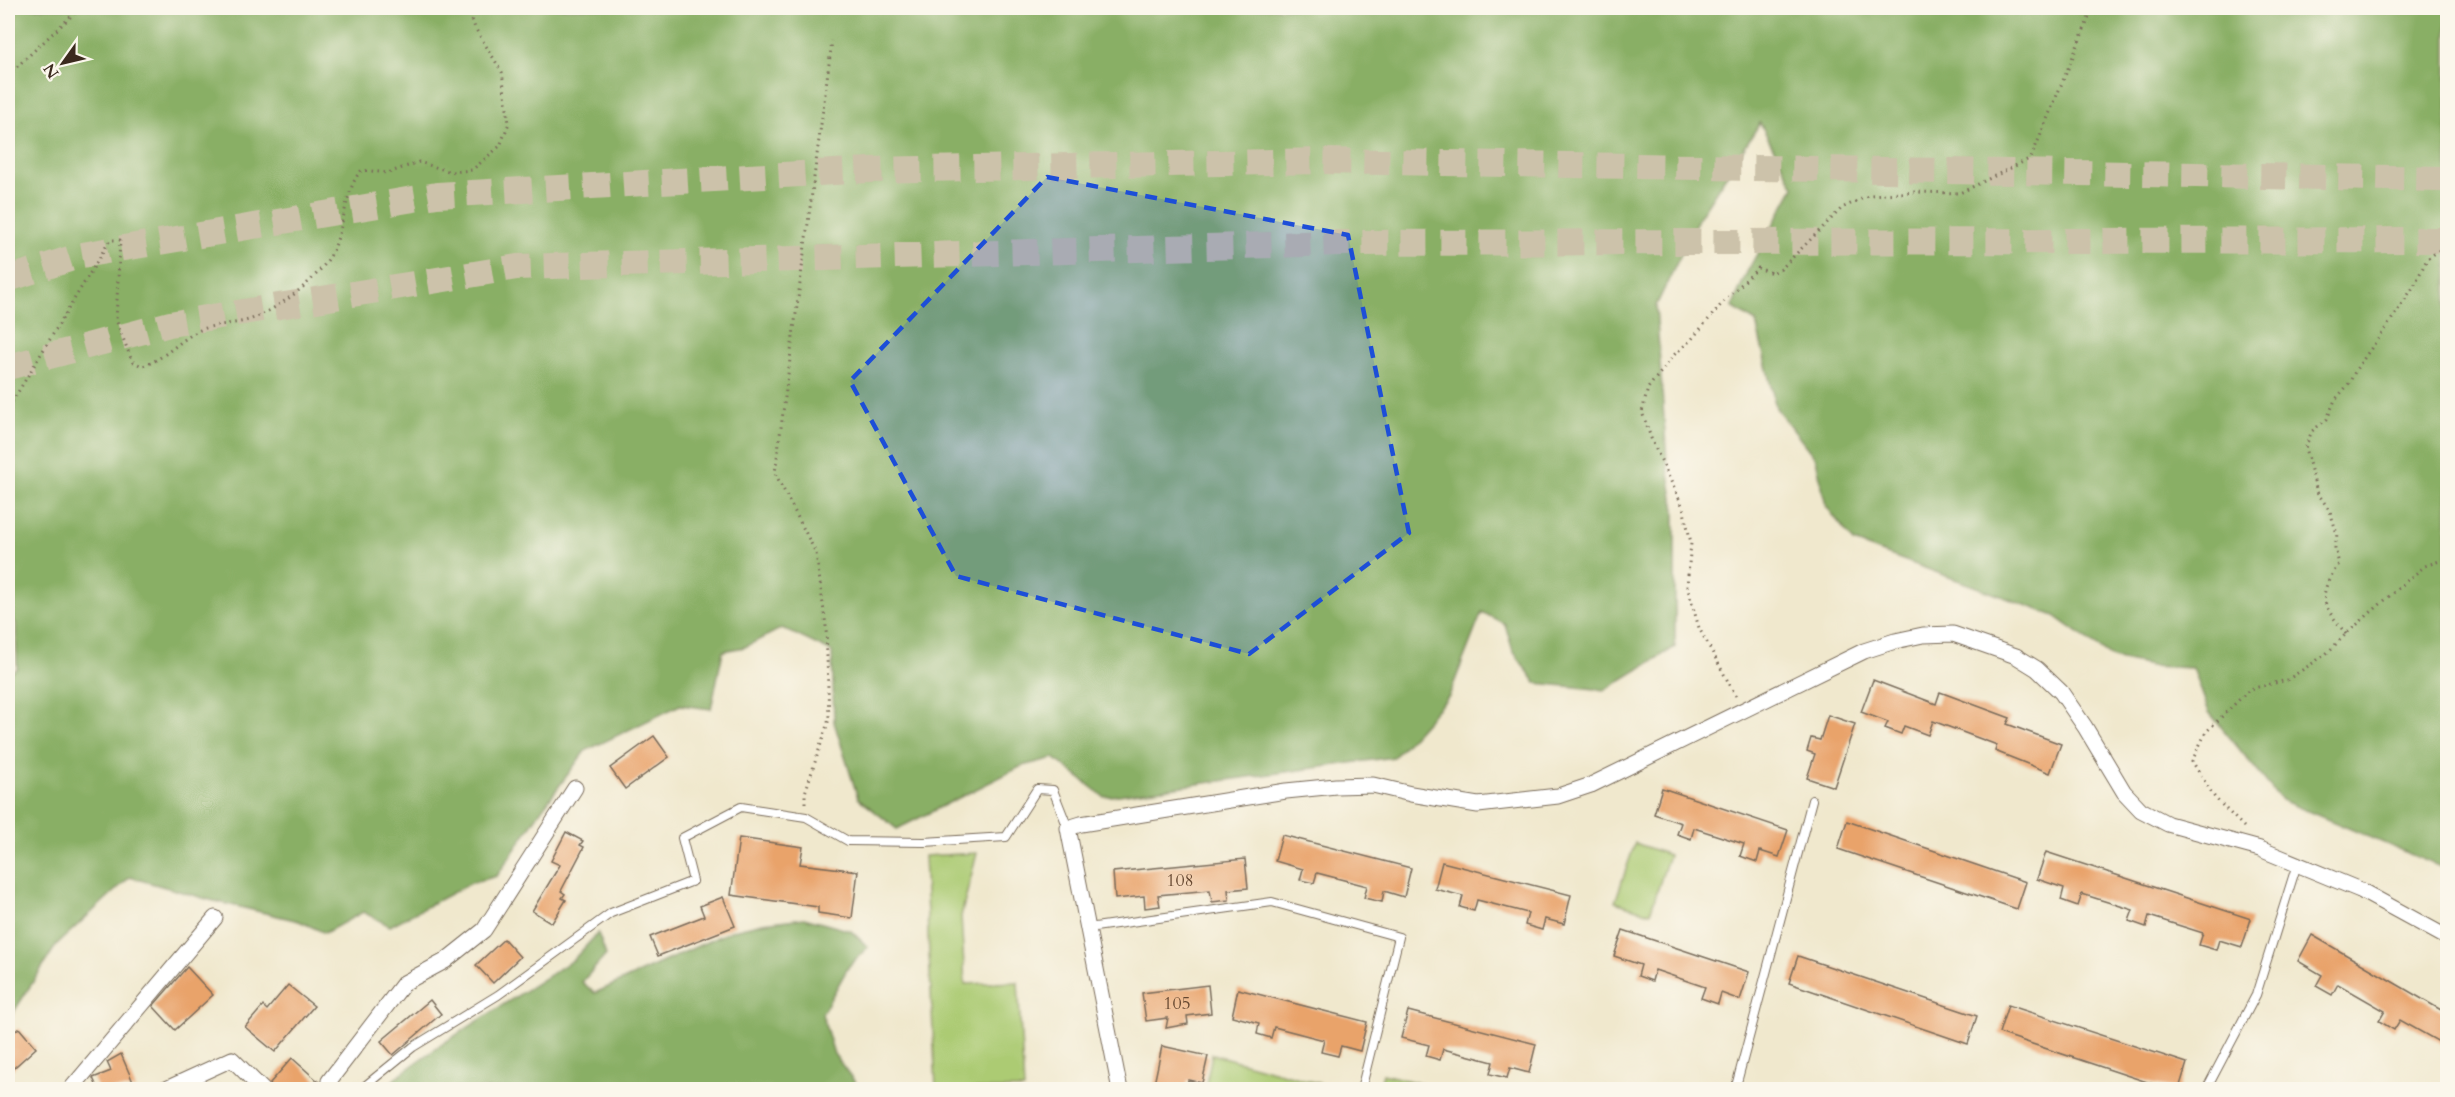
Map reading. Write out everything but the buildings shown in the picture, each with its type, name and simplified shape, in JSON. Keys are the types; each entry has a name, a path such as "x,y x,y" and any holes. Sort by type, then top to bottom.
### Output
{"street":[{"path":"1120,1089 1068,828 1251,796 1336,786 1373,785 1478,806 1558,796 1591,785 1864,651 1923,635 1953,634 2016,656 2037,669 2061,692 2085,726 2124,792 2141,810 2168,824 2260,849 2360,890 2448,938"},
{"path":"332,1089 328,1081 404,983 445,961 484,930 575,788"},
{"path":"70,1089 214,918"},
{"path":"164,1089 232,1059 263,1089"}],"lane":[{"path":"360,1089 413,1047 498,995 611,913 693,882 682,838 741,807 806,817 848,841 924,842 1006,837 1037,789 1053,790 1068,828"},
{"path":"1735,1089 1812,800"},
{"path":"2206,1089 2256,995 2297,864"},
{"path":"1088,928 1272,902 1399,937 1361,1089"}],"path":[{"path":"8,75 80,8"},
{"path":"8,414 12,402 110,240 120,240 117,320 132,361 142,366 152,363 200,330 254,318 298,292 329,258 343,224 355,176 362,170 388,173 419,162 451,172 472,170 500,146 509,123 502,72 475,28 468,8"},
{"path":"1743,711 1699,628 1687,586 1691,543 1683,507 1652,441 1642,412 1648,388 1675,354 1691,340 1725,300 1758,267 1772,273 1781,269 1842,208 1870,195 1915,192 1960,193 2031,158 2093,8"},
{"path":"2365,8 2387,12 2424,8"},
{"path":"2431,8 2448,15"},
{"path":"806,817 805,793 829,719 826,626 816,553 775,473 832,41"},
{"path":"2346,634 2327,611 2324,598 2328,580 2339,564 2335,548 2337,534 2330,511 2317,492 2305,448 2312,431 2327,418 2335,400 2348,385 2357,368 2414,286 2427,259 2448,244"},
{"path":"2251,834 2215,798 2192,761 2206,732 2250,689 2287,680 2325,656 2346,634 2426,566 2448,558"}],"highlighted area":[{"path":"1047,177 1348,235 1409,533 1249,654 956,576 850,381"}],"green space":[{"path":"8,8 2447,8 2447,867 2443,868 2281,800 2209,712 2193,668 2150,666 2113,658 2055,616 1854,542 1826,506 1816,459 1776,408 1756,322 1732,307 1747,272 1794,187 1760,123 1698,219 1656,306 1667,461 1675,510 1675,647 1605,690 1536,683 1513,651 1505,624 1482,612 1449,696 1394,757 1104,797 1054,758 1022,766 897,829 858,798 834,722 832,652 782,628 745,647 723,651 711,709 680,705 585,751 497,876 471,883 390,926 363,912 325,933 299,921 210,900 130,877 57,944 8,1021 8,674 17,668 16,623 8,616"},
{"path":"1635,843 1669,855 1650,913 1615,902"},
{"path":"977,853 961,916 965,984 1018,982 1024,1089 936,1089 924,856"},
{"path":"804,918 851,931 868,947 849,966 822,1014 834,1054 860,1089 384,1089 399,1075 445,1042 573,960 598,933 606,955 582,982 595,993 733,930 763,923"},
{"path":"1212,1054 1339,1089 1205,1089"},
{"path":"1383,1074 1442,1089 1379,1089"}],"tunnel":[{"path":"8,279 82,255 437,195 869,170 1323,161 2448,179"},
{"path":"8,367 170,324 517,267 1340,243 2448,240"}]}
